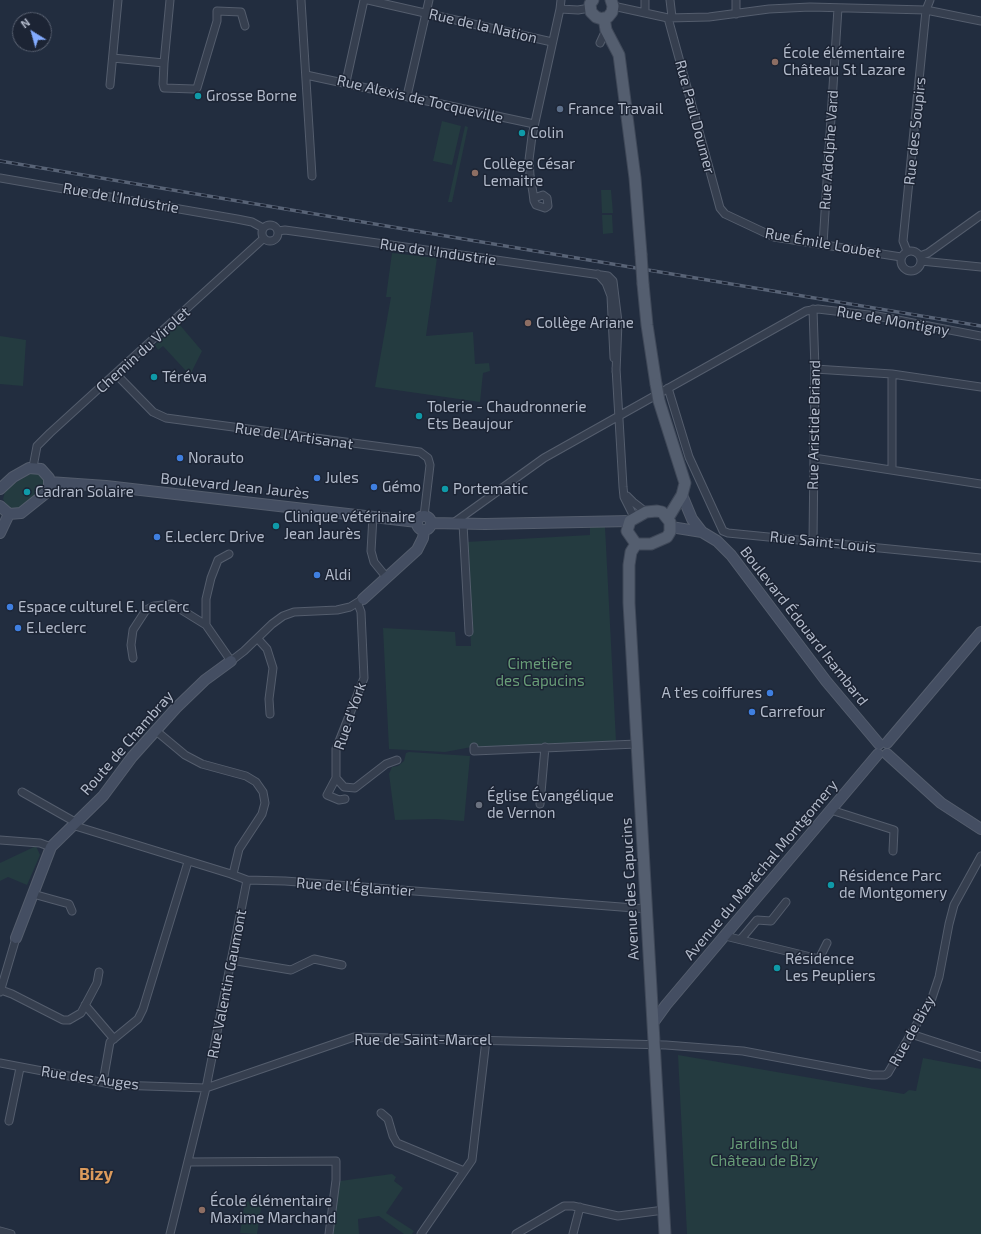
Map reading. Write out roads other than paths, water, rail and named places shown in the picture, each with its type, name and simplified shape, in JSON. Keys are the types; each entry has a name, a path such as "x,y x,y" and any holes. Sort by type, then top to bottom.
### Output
{"main road":[{"path":"592,2 596,17 604,18 610,15 612,3"},
{"path":"604,18 606,30 619,55 635,178 647,325 656,384 659,401 685,483 682,495 669,523"},
{"path":"0,488 13,477 33,467 41,469 46,473 50,482 46,493 21,514 9,514 0,506"},
{"path":"651,512 662,512 669,523 670,532 663,539 651,544 636,544 630,523 651,512 669,506 675,498 682,472"},
{"name":"Boulevard Jean Jaurès","path":"50,482 66,482 424,523 464,524 607,522 610,520 630,523"},
{"name":"Boulevard Édouard Isambard","path":"682,495 692,519 702,532"},
{"path":"0,533 9,514"},
{"name":"Route de Chambray","path":"361,602 417,550 423,538 424,523"},
{"name":"Boulevard Édouard Isambard","path":"669,523 702,532 717,541 731,555 826,681 883,749 941,803 981,829"},
{"name":"Avenue des Capucins","path":"636,544 631,552 628,565 651,1005 665,1234"},
{"name":"Avenue du Maréchal Montgomery","path":"653,1024 666,1005 981,632"},
{"name":"Route de Chambray","path":"16,938 51,846 73,823 103,796 132,757 155,730 206,680 231,661"},
{"path":"651,1005 666,1005"}],"street":[{"path":"110,85 118,0"},
{"path":"170,0 162,84 164,88 197,88 215,28 218,12 241,12 245,26"},
{"path":"301,0 312,176"},
{"path":"346,82 364,0"},
{"name":"Rue de la Nation","path":"368,0 552,42"},
{"path":"407,96 429,0"},
{"path":"534,198 529,160 534,124 561,0"},
{"path":"645,0 645,13"},
{"name":"Rue Paul Doumer","path":"670,0 670,17 720,208 725,214"},
{"path":"736,0 736,14"},
{"name":"Rue des Soupirs","path":"908,251 904,241 926,10 930,0"},
{"path":"560,9 578,10 592,2"},
{"path":"612,3 645,13 670,17 709,17 810,4 838,8 926,10 981,21"},
{"name":"Rue Adolphe Vard","path":"823,244 838,8"},
{"path":"113,58 164,63"},
{"name":"Rue Alexis de Tocqueville","path":"306,75 346,82 534,124"},
{"name":"Rue de l'Industrie","path":"0,178 238,218 252,222 263,228"},
{"name":"Rue Émile Loubet","path":"725,214 774,237 901,257"},
{"path":"981,215 921,258 920,266 912,271 902,267 901,257 908,251 912,251 921,258 981,267"},
{"path":"268,225 273,225 278,231 278,236 274,240 269,241 264,238 262,233 263,228 268,225"},
{"name":"Rue de l'Industrie","path":"278,231 285,230 598,274 612,279 618,322 616,372"},
{"name":"Chemin du Virolet","path":"33,467 37,446 264,238"},
{"path":"598,274 604,281 611,296 623,486 630,523"},
{"path":"451,524 544,458 809,310"},
{"name":"Rue de Montigny","path":"809,310 877,316 981,336"},
{"name":"Rue Aristide Briand","path":"809,310 815,368 813,541"},
{"path":"815,368 892,374 981,387"},
{"name":"Rue de l'Artisanat","path":"116,374 153,412 166,418 420,452 428,458 430,465 424,523"},
{"path":"892,374 892,469"},
{"name":"Rue Saint-Louis","path":"668,388 689,457 723,531 728,533 981,558"},
{"path":"814,458 981,484"},
{"path":"623,486 633,502 651,512"},
{"path":"373,516 371,551 374,562 387,578"},
{"path":"464,524 469,632"},
{"path":"206,625 206,599 211,578 218,560 229,554"},
{"name":"Route de Chambray","path":"231,661 283,616 294,612 337,610 361,602"},
{"name":"Rue d'York","path":"336,778 336,749 364,678 361,602"},
{"path":"133,658 131,645 133,630 146,610 154,606 172,604 206,625 231,661"},
{"path":"258,639 267,649 273,668 269,699 270,714"},
{"path":"155,730 185,755 202,764 246,776 256,782 263,792 265,803 262,814 239,849 233,874"},
{"path":"474,747 474,751 637,744"},
{"path":"540,804 545,748"},
{"path":"345,799 339,800 327,795 336,778 344,787 356,788 386,764 397,760"},
{"name":"Rue de l'Églantier","path":"22,792 73,823 188,862 233,874 247,880 285,881 647,909"},
{"path":"831,810 894,830 893,851"},
{"path":"0,840 40,843 51,846"},
{"name":"Rue de Bizy","path":"654,1045 744,1051 881,1076 888,1073 932,998 939,977 954,905 981,856"},
{"path":"103,1082 110,1042 138,1019 143,1009 188,862"},
{"name":"Rue Valentin Gaumont","path":"206,1088 247,880"},
{"path":"33,894 69,904 72,910"},
{"path":"741,939 757,920 771,921 786,902"},
{"path":"724,936 819,959 827,943"},
{"name":"Route de Chambray","path":"0,991 16,938"},
{"path":"231,960 292,970 314,959 342,965"},
{"path":"0,991 12,994 63,1020 70,1020 76,1017 85,1005 97,982 99,972"},
{"path":"85,1005 114,1039"},
{"path":"912,1034 981,1058"},
{"name":"Rue de Saint-Marcel","path":"206,1088 354,1037 654,1045"},
{"path":"421,1234 472,1160 486,1040"},
{"name":"Rue des Auges","path":"0,1063 116,1085 206,1088"},
{"path":"9,1121 20,1068"},
{"path":"170,1234 206,1088"},
{"path":"381,1113 388,1119 393,1136 397,1143 464,1171"},
{"path":"188,1162 336,1161 336,1180 329,1234"},
{"path":"516,1234 564,1206 618,1216 664,1210"},
{"path":"573,1234 580,1208"},
{"path":"0,1231 11,1234"}],"railway":[{"path":"0,161 981,326"}],"place":[{"name":"École élémentaire Château St Lazare","path":"775,62"},
{"name":"Grosse Borne","path":"198,96"},
{"name":"France Travail","path":"560,109"},
{"name":"Colin","path":"522,133"},
{"name":"Collège César Lemaitre","path":"475,173"},
{"name":"Collège Ariane","path":"528,323"},
{"name":"Téréva","path":"154,377"},
{"name":"Tolerie - Chaudronnerie Ets Beaujour","path":"419,416"},
{"name":"Norauto","path":"180,458"},
{"name":"Jules","path":"317,478"},
{"name":"Gémo","path":"374,487"},
{"name":"Portematic","path":"445,489"},
{"name":"Cadran Solaire","path":"27,492"},
{"name":"Clinique vétérinaire Jean Jaurès","path":"276,526"},
{"name":"E.Leclerc Drive","path":"157,537"},
{"name":"Aldi","path":"317,575"},
{"name":"Espace culturel E. Leclerc","path":"10,607"},
{"name":"E.Leclerc","path":"18,628"},
{"name":"A t'es coiffures","path":"770,693"},
{"name":"Carrefour","path":"752,712"},
{"name":"Église Évangélique de Vernon","path":"479,805"},
{"name":"Résidence Parc de Montgomery","path":"831,885"},
{"name":"Résidence Les Peupliers","path":"777,968"},
{"name":"École élémentaire Maxime Marchand","path":"202,1210"}],"district":[{"name":"Bizy","path":"96,1174"}],"park label":[{"name":"Cimetière des Capucins","path":"540,672"},
{"name":"Jardins du Château de Bizy","path":"764,1152"}]}
